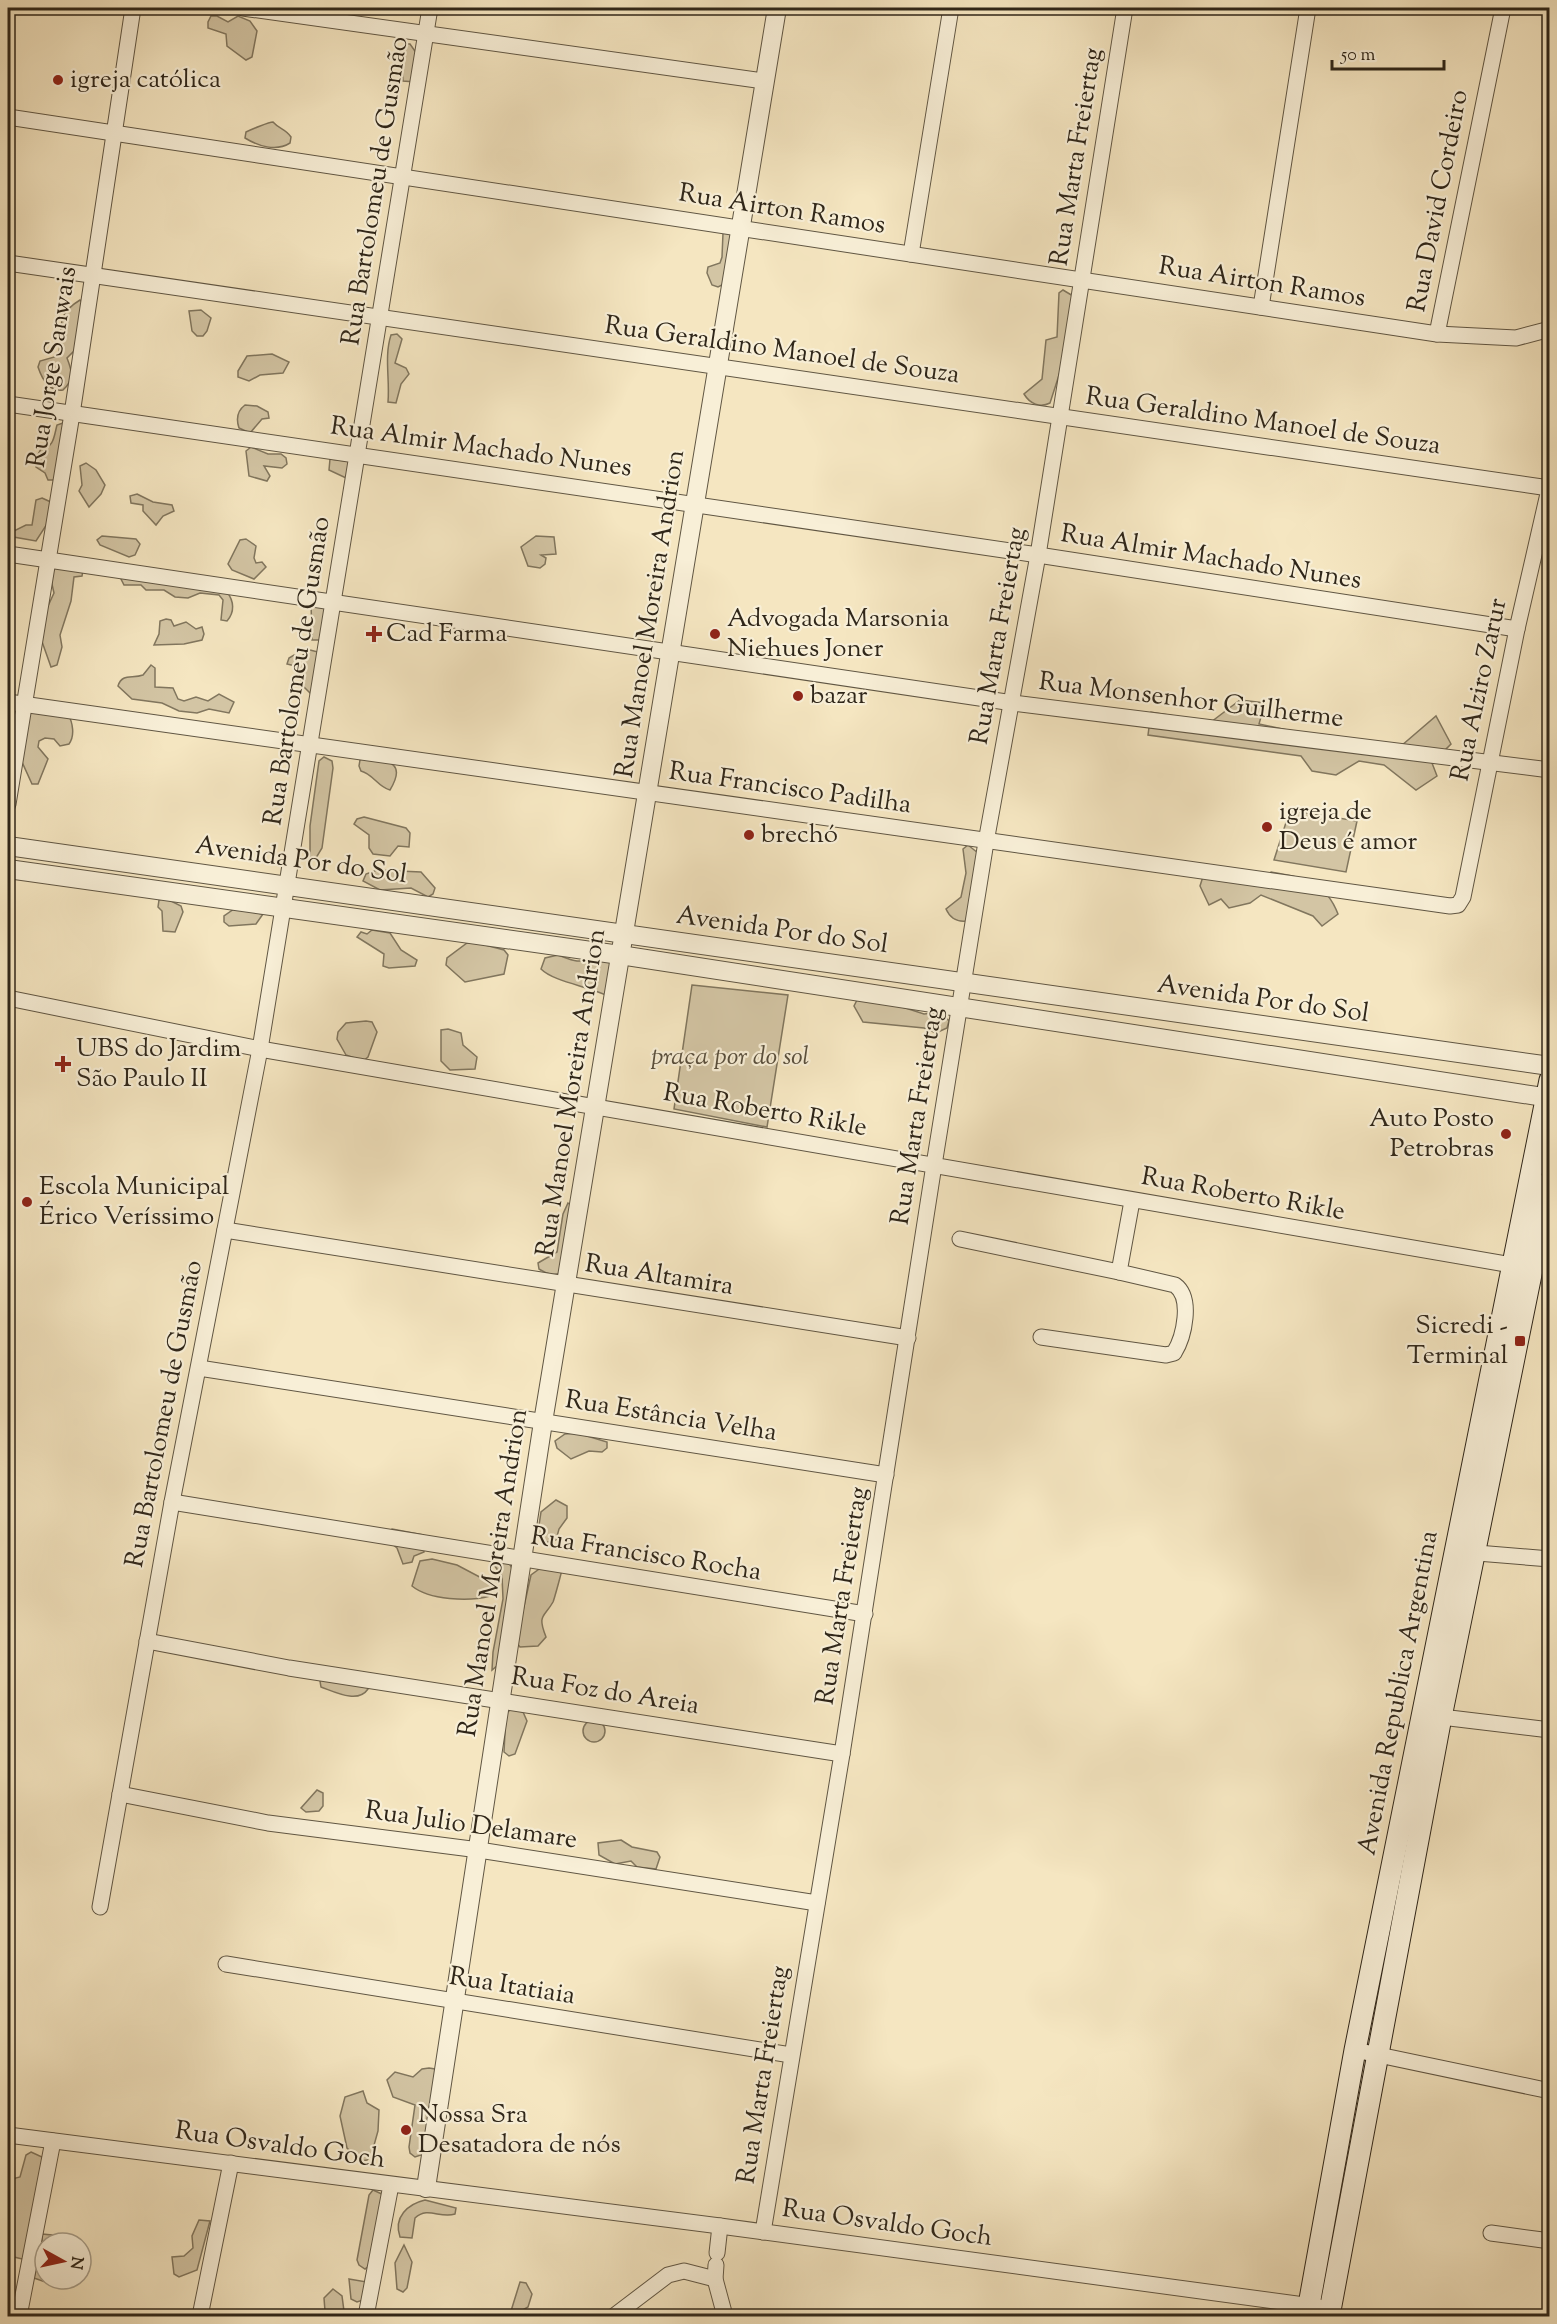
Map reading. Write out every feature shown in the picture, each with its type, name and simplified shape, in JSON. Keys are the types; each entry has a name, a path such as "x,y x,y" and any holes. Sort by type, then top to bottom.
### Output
{"main road":[{"name":"Avenida Republica Argentina","path":"1308,2311 1355,2050 1432,1715 1524,1267 1548,1092"},
{"name":"Avenida Republica Argentina","path":"1524,1267 1550,1180"},
{"name":"Avenida Republica Argentina","path":"1330,2313 1378,2054 1432,1715"}],"street":[{"name":"Rua Jorge Sanwais","path":"8,804 15,703 46,559 72,414 133,8"},
{"path":"243,8 765,81"},
{"name":"Rua Bartolomeu de Gusmão","path":"100,1907 172,1502 260,1049 430,8"},
{"name":"Rua Manoel Moreira Andrion","path":"426,2188 543,1422 777,8"},
{"path":"911,254 951,8"},
{"name":"Rua Marta Freiertag","path":"763,2232 865,1614 959,1006 1038,555 1125,8"},
{"path":"1261,307 1308,8"},
{"name":"Rua David Cordeiro","path":"1437,334 1503,8"},
{"name":"Rua Airton Ramos","path":"8,117 1437,334 1516,338 1550,329"},
{"name":"Rua Geraldino Manoel de Souza","path":"8,263 1549,487"},
{"name":"Rua Almir Machado Nunes","path":"8,404 1038,555 1517,629"},
{"name":"Rua Alziro Zarur","path":"1458,904 1463,897 1517,629 1549,487"},
{"name":"Rua Monsenhor Guilherme","path":"8,554 334,600 1013,703 1550,770"},
{"name":"Rua Francisco Padilha","path":"15,703 986,842 1450,906 1458,904"},
{"name":"Avenida Por do Sol","path":"8,846 1550,1066"},
{"name":"Avenida Por do Sol","path":"8,869 284,906 1548,1092"},
{"name":"Rua Roberto Rikle","path":"8,998 260,1049 597,1105 1132,1201 1524,1267"},
{"path":"1119,1272 1132,1201"},
{"name":"Rua Altamira","path":"225,1230 566,1286 908,1338"},
{"path":"960,1239 1119,1272 1175,1285 1183,1290 1186,1301 1179,1346 1174,1353 1166,1355 1041,1337"},
{"name":"Rua Estância Velha","path":"199,1368 886,1475"},
{"name":"Rua Francisco Rocha","path":"172,1502 865,1614"},
{"path":"1465,1552 1550,1559"},
{"name":"Rua Foz do Areia","path":"147,1641 289,1668 842,1754"},
{"path":"1432,1715 1550,1730"},
{"name":"Rua Julio Delamare","path":"120,1794 268,1823 479,1850 817,1903"},
{"name":"Rua Itatiaia","path":"226,1964 791,2055"},
{"path":"1355,2050 1550,2091"},
{"name":"Rua Osvaldo Goch","path":"8,2135 720,2226 1330,2313"},
{"path":"19,2316 53,2141"},
{"path":"200,2316 231,2163"},
{"path":"366,2316 391,2185"},
{"path":"720,2226 716,2265 724,2316"},
{"path":"1491,2233 1550,2241"},
{"path":"614,2316 668,2275 716,2265"}],"green space":[{"path":"211,16 217,16 228,22 238,16 250,21 257,31 252,57 246,60 227,46 226,34 208,28"},
{"path":"404,44 410,44 417,54 415,82 403,81 401,57"},
{"path":"273,122 289,134 290,143 285,146 267,147 245,138 246,132"},
{"path":"729,231 734,235 724,284 718,287 712,285 707,273 708,267 720,263 723,233"},
{"path":"1063,290 1073,296 1060,372 1050,403 1039,405 1032,403 1024,394 1042,379 1046,340 1057,337 1059,293"},
{"path":"80,300 87,307 76,349 67,358 71,378 63,390 54,389 44,380 38,367 40,361 58,356 63,318 71,306"},
{"path":"201,310 211,318 207,331 203,336 197,336 192,331 189,311"},
{"path":"397,334 402,339 395,363 406,368 409,374 401,384 396,403 388,402 388,360 391,335"},
{"path":"272,354 289,362 283,373 260,375 249,381 238,377 238,371 247,356"},
{"path":"245,405 257,406 268,412 269,418 262,419 250,433 239,428 238,425 237,418"},
{"path":"63,423 66,433 54,480 48,480 45,473 36,467 35,460 41,449 51,444 57,425"},
{"path":"251,447 268,454 281,454 286,458 287,464 282,468 264,466 270,476 267,481 249,476 246,451"},
{"path":"330,459 354,462 346,478 329,470"},
{"path":"86,463 96,470 105,485 101,494 89,507 79,491 82,485 80,466"},
{"path":"137,494 153,502 172,505 174,511 163,516 156,525 143,511 143,505 131,503 130,496"},
{"path":"42,498 53,503 49,521 36,541 8,536 8,529 14,531 26,525 32,525 36,500"},
{"path":"102,536 136,539 140,544 135,555 129,557 100,545 97,540"},
{"path":"536,536 554,537 556,554 541,555 546,558 545,564 540,568 528,566 521,547"},
{"path":"246,539 256,546 254,558 256,563 262,562 266,567 254,579 232,570 228,564 240,540"},
{"path":"54,568 83,570 82,576 74,577 71,601 60,635 62,647 57,665 51,667 40,636 43,617 54,593 51,580"},
{"path":"125,574 227,592 232,603 231,614 227,621 221,620 223,600 219,595 200,593 188,598 175,597 164,590 146,590 141,585 124,585 121,579"},
{"path":"311,602 328,608 325,640 312,640"},
{"path":"171,620 174,626 186,622 196,629 202,627 204,634 202,640 184,644 154,645 159,634 160,621"},
{"path":"310,650 318,652 315,689 310,693 301,684 302,672 299,667 287,664 289,658 294,655 300,657"},
{"path":"151,665 155,668 155,687 173,688 178,699 184,701 196,697 208,701 219,694 234,702 229,713 209,709 197,713 179,711 162,703 132,699 118,686 122,679 143,675"},
{"path":"1240,700 1265,703 1259,724 1319,737 1401,746 1436,716 1451,744 1432,763 1437,776 1416,790 1384,765 1359,761 1336,775 1312,771 1301,756 1148,735 1151,712 1211,722"},
{"path":"24,712 68,714 72,725 73,733 69,744 60,746 54,739 45,738 39,741 38,747 48,759 38,784 32,784 22,762"},
{"path":"324,757 332,761 333,768 322,848 316,858 310,857 310,826 319,761"},
{"path":"366,757 388,762 396,768 397,774 390,790 361,771 360,760"},
{"path":"1290,810 1357,821 1346,872 1274,860"},
{"path":"364,817 406,828 410,833 409,847 398,846 390,856 373,854 369,848 369,835 354,824 357,819"},
{"path":"968,845 978,853 973,911 966,921 959,921 949,915 946,909 961,897 966,873 963,849"},
{"path":"377,870 421,872 435,888 433,894 428,897 411,888 380,890 363,881 366,874"},
{"path":"1205,870 1264,881 1271,872 1303,879 1320,887 1327,894 1338,914 1322,926 1313,916 1261,895 1250,903 1229,908 1221,899 1209,905 1200,886"},
{"path":"165,898 181,906 183,912 175,932 163,931 162,911 158,907 159,900"},
{"path":"234,909 263,914 256,924 229,926 224,922 224,916"},
{"path":"372,930 390,933 401,950 417,960 415,966 389,968 383,966 384,954 357,937 361,932 367,934"},
{"path":"474,942 504,950 508,955 504,974 465,982 446,965 447,958 467,943"},
{"path":"558,955 577,961 606,961 615,966 608,996 563,981 541,969 545,958"},
{"name":"praça por do sol","path":"692,985 788,995 767,1127 674,1109"},
{"path":"857,1000 893,1004 924,1014 942,1012 949,1021 947,1028 936,1033 924,1028 863,1022 854,1006"},
{"path":"372,1022 377,1032 368,1057 363,1061 346,1055 337,1039 338,1032 346,1023"},
{"path":"448,1029 461,1033 463,1045 477,1057 475,1069 450,1070 441,1061 441,1030"},
{"path":"568,1203 573,1207 563,1272 551,1274 539,1269 538,1263 557,1252 563,1214"},
{"path":"577,1433 607,1442 607,1448 602,1452 589,1451 571,1459 557,1448 555,1441 565,1434"},
{"path":"556,1500 567,1506 567,1518 559,1529 556,1540 544,1543 538,1532 541,1512"},
{"path":"392,1529 423,1535 424,1552 414,1556 412,1562 403,1564 397,1548 387,1540 387,1533"},
{"path":"432,1559 457,1565 491,1583 490,1596 471,1599 450,1598 419,1591 412,1586 420,1561"},
{"path":"494,1559 509,1563 515,1574 498,1665 492,1670 503,1599 502,1576 494,1565"},
{"path":"542,1567 562,1569 553,1602 542,1620 546,1637 538,1646 520,1647 516,1642 531,1575"},
{"path":"324,1677 366,1683 368,1689 358,1696 339,1694 321,1687 320,1681"},
{"path":"512,1709 523,1712 527,1721 515,1754 509,1756 504,1752 506,1713"},
{"path":"594,1720 602,1723 605,1731 602,1739 594,1742 586,1739 583,1731 586,1723"},
{"path":"317,1790 323,1793 323,1806 319,1811 306,1812 301,1808"},
{"path":"621,1840 632,1847 657,1852 660,1857 656,1869 637,1867 631,1861 615,1864 599,1855 598,1843"},
{"path":"422,2069 435,2069 438,2075 427,2153 415,2157 410,2153 409,2147 415,2105 393,2097 387,2080 395,2072 413,2077"},
{"path":"363,2091 367,2103 379,2110 378,2131 371,2156 361,2161 347,2148 340,2116 345,2097"},
{"path":"31,2152 42,2157 44,2163 26,2254 22,2259 10,2256 8,2250 14,2233 14,2199 8,2193 8,2180 20,2177 26,2155"},
{"path":"373,2190 384,2195 370,2265 365,2269 359,2265 357,2260 369,2195"},
{"path":"425,2200 456,2208 455,2214 425,2213 420,2215 415,2218 412,2238 400,2237 399,2223 404,2212"},
{"path":"199,2220 210,2221 197,2270 179,2277 174,2274 172,2257 184,2256 193,2248 192,2236"},
{"path":"404,2245 412,2262 407,2288 403,2292 397,2289 395,2263"},
{"path":"349,2279 367,2282 363,2300 357,2302 351,2299"},
{"path":"8,2282 16,2291 15,2304 10,2307"},
{"path":"520,2282 526,2283 532,2294 528,2307 516,2314 511,2311"},
{"path":"333,2289 342,2296 344,2311 352,2316 310,2316 325,2311 324,2298"}],"place":[{"name":"igreja católica","path":"58,80"},
{"name":"Cad Farma","path":"374,634"},
{"name":"Advogada Marsonia Niehues Joner","path":"715,634"},
{"name":"bazar","path":"798,696"},
{"name":"igreja de Deus é amor","path":"1267,827"},
{"name":"brechó","path":"749,835"},
{"name":"UBS do Jardim São Paulo II","path":"63,1064"},
{"name":"Auto Posto Petrobras","path":"1506,1134"},
{"name":"Escola Municipal Érico Veríssimo","path":"27,1202"},
{"name":"Sicredi - Terminal","path":"1520,1341"},
{"name":"Nossa Sra Desatadora de nós","path":"406,2130"}]}
